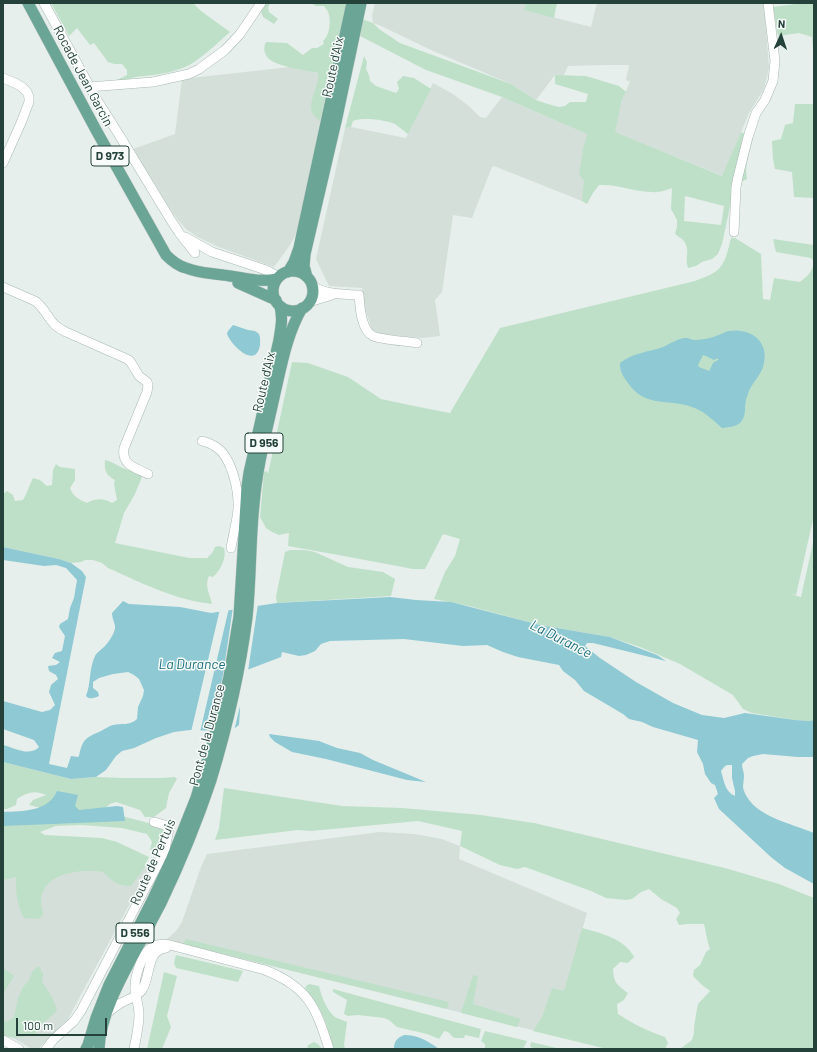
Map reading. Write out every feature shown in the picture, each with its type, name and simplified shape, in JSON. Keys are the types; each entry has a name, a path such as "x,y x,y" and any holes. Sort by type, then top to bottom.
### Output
{"main road":[{"name":"Rocade Jean Garcin","path":"28,3 96,130 166,255 171,260 186,269 204,273 222,274 252,280 267,281 281,276"},
{"name":"Route d'Aix","path":"281,276 294,262 298,252 352,3"},
{"name":"Route d'Aix","path":"309,281 304,266 305,254 337,117 361,3"},
{"path":"298,272 303,274 309,281 312,294 306,305 293,310 284,308 278,303 273,292 273,287 281,276 298,272"},
{"name":"Rocade Jean Garcin","path":"222,274 278,303"},
{"name":"Route d'Aix","path":"245,584 247,487 282,324 282,315 278,303"},
{"name":"Route d'Aix","path":"245,584 258,474 284,352 292,327 306,305"},
{"name":"Pont de la Durance","path":"192,820 212,745 227,703 229,677 245,584"},
{"name":"Route de Pertuis","path":"99,1049 99,1041 106,1014 121,979 169,884 192,820"},
{"name":"Route de Pertuis","path":"86,1049 109,985 192,820"}],"street":[{"name":"Rocade Jean Garcin","path":"44,3 89,87 180,234 195,253"},
{"path":"89,87 153,82 189,74 199,69 225,50 240,34 261,3"},
{"path":"734,232 736,187 748,137 756,113 770,91 775,71 776,61 768,3"},
{"path":"3,78 22,87 27,92 30,102 3,163"},
{"path":"180,234 212,252 281,276"},
{"path":"309,281 319,290 335,294 359,295 364,325 373,336 417,343"},
{"path":"3,287 39,304 54,324 59,328 127,359 130,361 136,373 147,382 147,392 124,448 123,454 126,461 130,465 148,474"},
{"path":"306,305 335,294"},
{"path":"202,441 216,447 223,453 236,484 238,508 231,548"},
{"path":"46,1049 54,1039 74,1021 81,1011 159,862 165,849 169,829 165,825 154,822"},
{"path":"134,1049 139,1016 135,982 144,956 149,948 164,944 265,970 277,974 293,984 307,998 312,1006 320,1021 329,1049"},
{"path":"106,1014 117,1006 136,996"},
{"path":"3,1040 19,1049"}],"shaded area":[{"path":"375,3 526,3 525,10 591,27 597,3 759,3 764,4 769,68 764,89 749,113 723,176 614,132 622,99 630,82 626,80 629,65 568,66 564,75 555,75 536,100 511,84 431,50 373,23 372,16"},
{"path":"290,67 330,76 297,232 290,245 274,267 216,246 186,229 169,207 133,149 175,134 182,79"},
{"path":"433,83 453,94 480,117 486,118 502,97 604,141 582,201 494,166 492,167 472,218 453,215 442,292 435,300 440,336 423,338 380,334 372,330 364,305 362,288 329,286 316,259 345,128 351,127 406,138"},
{"path":"380,832 415,834 442,839 460,846 459,859 587,913 552,1035 166,940 176,931 182,922 207,854"},
{"path":"3,852 10,855 150,866 68,1019 38,1049 32,1049 3,1032"}],"green space":[{"path":"51,3 193,3 201,11 230,32 206,53 187,66 167,73 135,77 123,82 117,80 127,75 127,70 122,64 108,62 94,43 90,45 77,28 69,36"},
{"path":"266,3 270,3 268,8 269,12 278,19 274,24 263,17 261,11"},
{"path":"311,3 347,3 320,121 314,116 311,104 318,80 318,73 292,68 273,62 266,55 264,49 266,42 287,43 303,55 312,48 317,48 324,44 323,41 327,36 329,29 329,14 324,6 316,6"},
{"path":"526,3 557,3 554,18 524,10"},
{"path":"814,3 814,62 812,37 799,33 778,36 773,7"},
{"path":"362,19 373,23 379,29 400,43 511,84 536,100 559,107 565,106 570,102 586,102 588,94 555,84 555,75 586,76 619,86 626,92 622,99 615,132 722,176 741,132 753,138 747,164 747,179 732,186 730,207 722,244 718,254 712,259 688,268 686,245 684,241 675,233 677,220 671,209 672,188 655,192 599,185 587,204 582,201 584,181 579,174 587,134 502,97 426,70 360,36","holes":["685,196 724,206 721,225 684,221"]},
{"path":"364,56 367,62 366,69 370,81 376,86 396,93 399,89 397,82 403,76 414,78 431,89 408,134 395,124 386,121 362,119 353,121 351,127 345,128"},
{"path":"795,104 814,104 814,198 794,197 792,172 775,169 772,141 781,139 785,125 793,123"},
{"path":"731,238 735,238 761,254 763,299 770,300 774,278 800,282 810,273 814,261 814,515 796,595 790,594 801,597 814,538 814,720 795,720 752,713 743,709 733,695 680,664 640,647 610,637 540,625 469,606 434,599 445,572 455,556 460,539 443,534 425,569 413,569 288,546 289,533 279,535 266,528 260,517 264,472 267,471 268,474 292,362 308,363 348,377 381,399 450,413 500,328 695,281 710,275 719,269 726,256"},
{"path":"773,239 814,245 814,261 811,258 776,252"},
{"path":"105,460 142,477 135,494 124,513 115,543 189,558 207,558 215,547 219,546 224,548 224,560 213,577 209,576 207,583 212,604 172,595 146,585 93,560 71,563 3,547 3,494 7,491 13,495 15,501 23,500 33,478 40,480 47,486 52,485 53,470 56,464 60,467 75,469 75,480 70,488 77,498 87,503 100,499 112,503 117,500 114,484 115,480 106,472"},
{"path":"290,550 315,552 348,567 383,572 395,579 391,596 277,603 276,597 285,552"},
{"path":"3,762 71,779 96,777 175,777 177,779 169,793 166,808 154,817 145,817 140,810 116,802 103,809 90,812 45,809 29,805 33,800 46,795 35,792 31,792 17,799 16,805 3,809"},
{"path":"224,788 342,806 402,808 481,815 534,823 725,868 779,884 814,898 814,1049 680,1049 692,1040 698,1004 710,991 693,976 694,970 700,965 706,952 710,949 704,924 679,925 676,919 680,913 677,908 661,899 649,889 641,892 632,899 626,900 606,898 525,867 517,869 500,865 460,846 462,831 418,821 311,831 298,830 215,840 219,828"},
{"path":"114,814 164,827 160,846 150,850 152,842 147,834 122,828 82,825 56,826 40,832 45,835 102,838 117,842 149,857 143,870 131,886 122,885 115,882 103,872 74,872 55,879 48,884 43,892 41,902 43,915 38,919 24,918 21,913 16,893 16,877 3,880 3,818"},
{"path":"582,928 619,941 630,951 634,957 628,963 620,962 613,969 616,983 628,993 624,1000 617,1004 618,1014 641,1027 665,1037 668,1043 665,1049 607,1049 533,1031 542,1017 552,988 564,991"},
{"path":"186,939 449,1002 447,1009 183,944"},
{"path":"176,955 243,971 238,982 176,968 174,963"},
{"path":"39,966 43,974 42,982 51,996 57,1011 40,1026 36,1034 23,1037 3,1035 3,1021 7,1022 14,1017 18,998 23,987 29,980 33,970"},
{"path":"3,968 14,976 3,994"},
{"path":"164,972 177,976 167,1016 171,1027 162,1049 147,1049"},
{"path":"473,975 478,976 473,1004 521,1019 517,1027 461,1013"},
{"path":"309,984 319,986 329,1011 335,1017 347,1022 344,1045 345,1049 333,1049 324,1018 305,987"},
{"path":"333,989 481,1029 479,1038 465,1035 464,1038 454,1038 448,1032 444,1031 439,1039 427,1034 397,1027 389,1020 384,1018 358,1015 348,1016 344,1014 347,1000 333,992"},
{"path":"485,1031 527,1041 523,1049 485,1049 485,1044 481,1041"},
{"path":"314,1042 322,1049 307,1049 308,1045"},
{"path":"531,1042 561,1049 537,1049 530,1047"}],"water":[{"path":"233,325 258,333 260,337 260,345 258,352 254,355 249,355 238,349 233,344 227,334"},
{"path":"728,331 747,332 757,338 761,343 765,354 762,370 751,388 745,403 744,418 740,423 732,427 722,428 707,415 689,406 656,401 641,396 634,391 623,376 620,363 630,357 663,347 680,339 704,339","holes":["703,355 714,360 718,358 718,360 713,363 709,371 699,367 698,365"]},
{"name":"La Durance","path":"3,547 71,563 82,571 86,577 49,764 67,768 71,756 79,756 82,745 86,739 112,725 128,723 137,719 138,707 144,690 139,679 128,672 99,678 93,682 93,688 98,692 99,696 90,698 86,696 93,661 113,634 115,626 112,613 123,601 129,604 180,607 211,613 277,603 390,597 451,602 540,625 610,637 657,655 666,661 593,643 587,643 585,646 636,682 673,703 702,715 724,718 745,713 795,720 814,720 814,757 763,754 748,758 742,764 744,774 744,791 749,800 756,807 774,818 814,833 814,884 785,868 772,858 719,809 714,798 718,794 715,785 711,783 705,774 703,764 697,752 698,740 629,719 584,691 575,680 563,671 559,665 518,657 487,645 463,646 404,639 330,641 321,644 315,651 306,655 299,656 282,652 281,657 247,670 239,696 239,725 231,731 190,730 174,732 156,738 134,748 122,751 116,756 106,770 96,777 71,779 3,762 3,745 26,752 35,750 39,747 34,740 3,729 3,701 42,712 50,710 55,705 49,692 51,685 58,679 56,675 49,671 48,666 56,665 60,662 52,658 55,653 62,651 65,636 59,627 60,624 68,619 77,580 66,568 56,565 44,566 3,560","holes":["727,765 732,765 732,778 735,796 727,789 721,771"]},
{"path":"269,734 319,741 337,748 360,753 426,782 407,780 326,759 292,752 275,742"},
{"path":"57,791 78,795 75,806 79,810 117,806 123,807 125,821 3,826 3,812 41,807 53,798"},
{"path":"404,1035 423,1039 439,1049 394,1049 396,1040"}],"pier":[{"path":"258,604 248,671 243,685 241,702 234,731 232,733 210,732 223,675 233,607"},
{"path":"229,608 200,732 191,732 220,609"}]}
